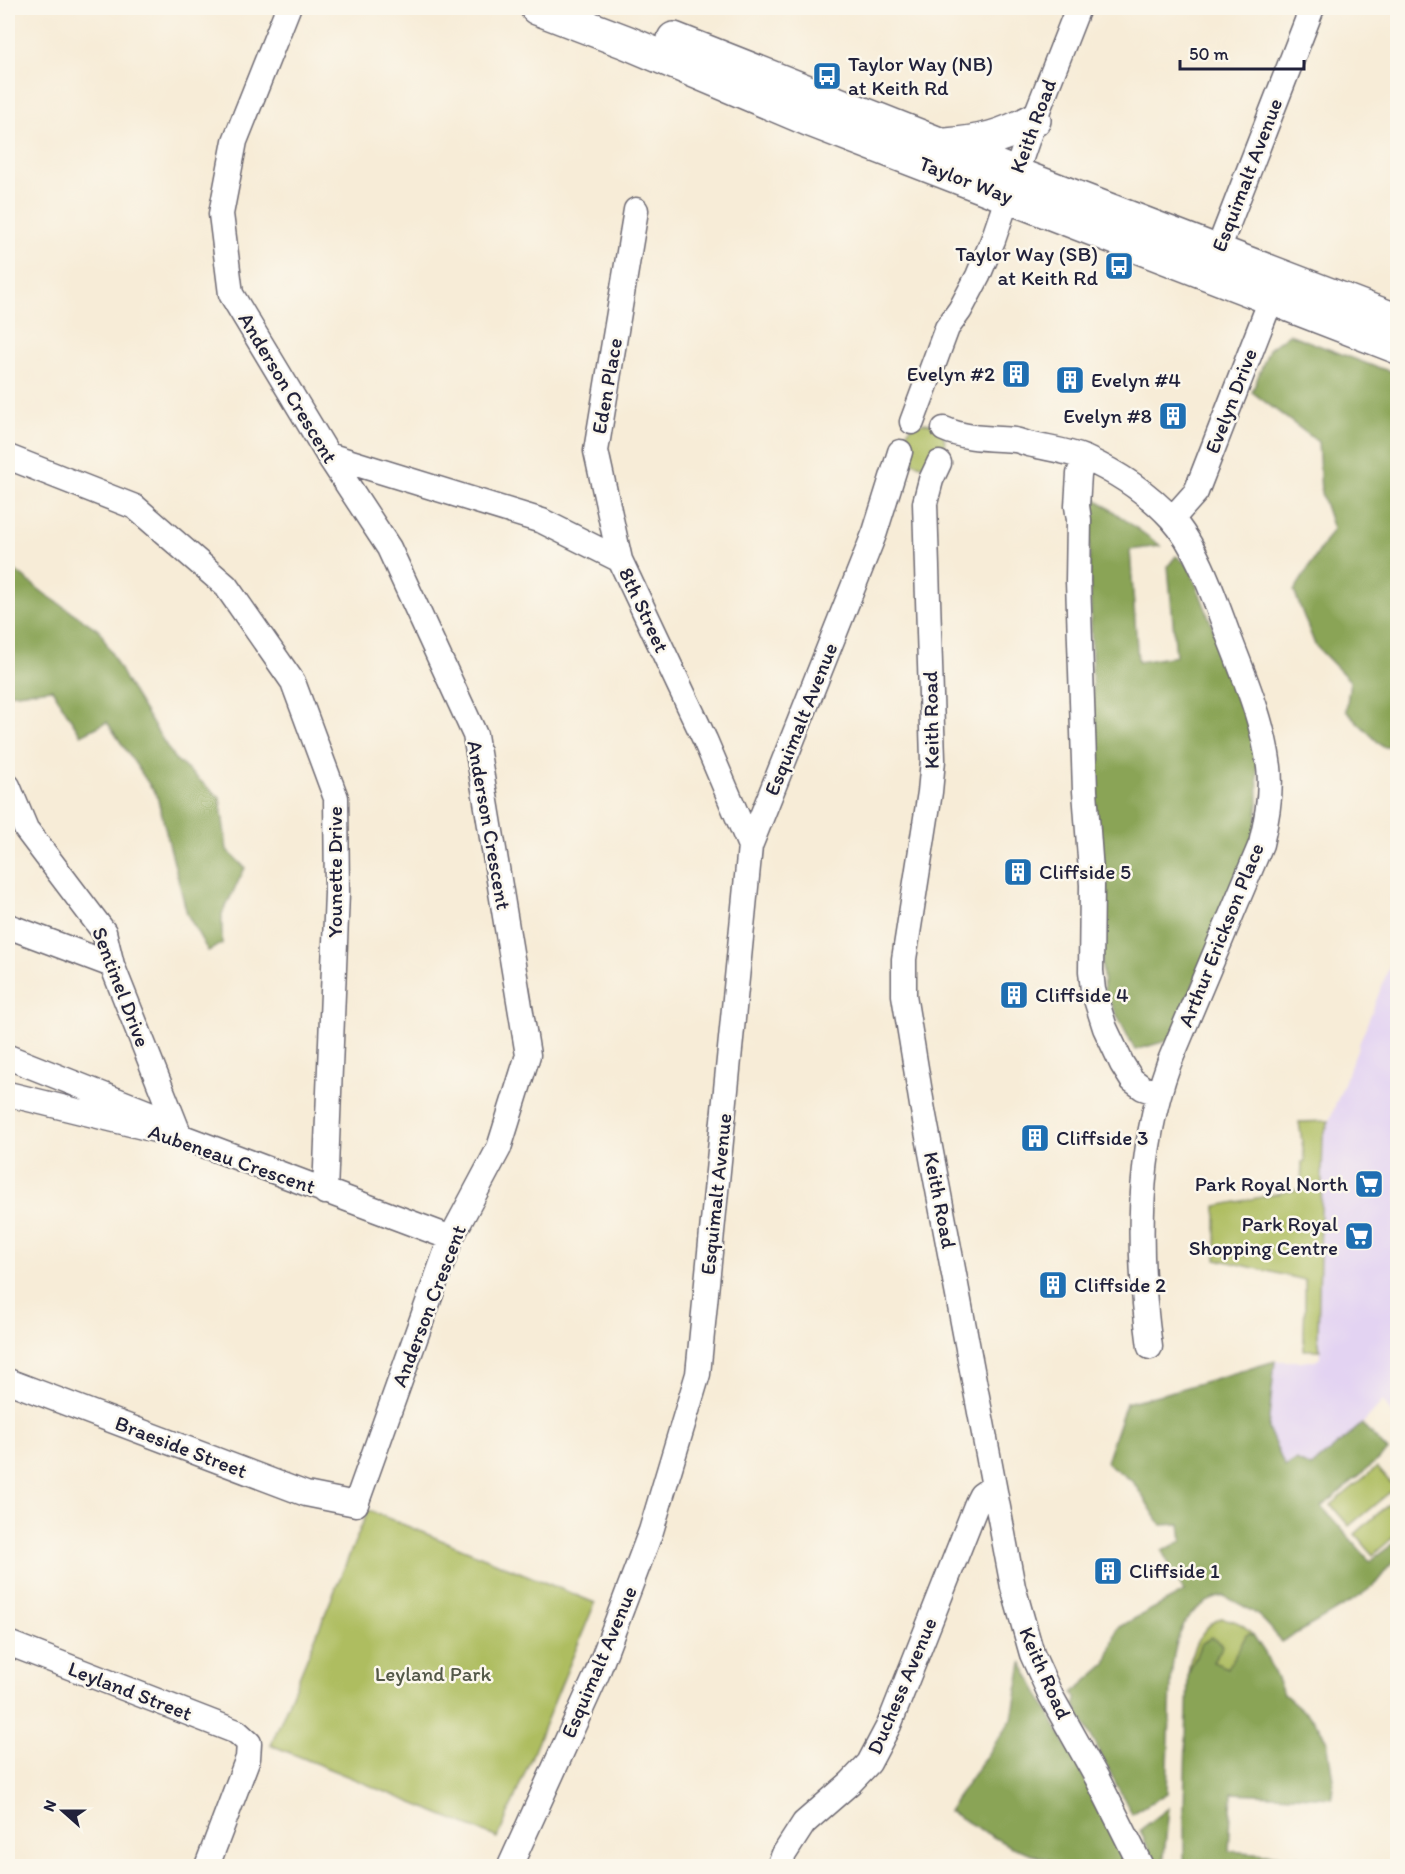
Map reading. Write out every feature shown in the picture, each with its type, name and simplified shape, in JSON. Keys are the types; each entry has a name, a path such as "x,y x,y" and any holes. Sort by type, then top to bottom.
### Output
{"highway":[{"name":"Taylor Way","path":"537,8 626,42 808,119 1011,185 1275,287 1398,347"},
{"name":"Taylor Way","path":"595,8 945,146 1011,185"},
{"path":"945,146 976,143 1000,136 1034,120"},
{"name":"Taylor Way","path":"1275,287 1398,321"}],"street":[{"name":"Anderson Crescent","path":"288,8 235,141 221,214 231,294 328,454 389,548 475,735 528,1055 499,1148 451,1238 356,1504"},
{"name":"Keith Road","path":"912,422 947,328 960,310 978,276 1034,120 1078,8"},
{"name":"Esquimalt Avenue","path":"1212,263 1312,8"},
{"name":"Eden Place","path":"620,560 596,451 636,210"},
{"name":"Evelyn Drive","path":"1172,519 1196,492 1275,287"},
{"name":"Keith Road","path":"940,426 933,412 958,332 960,310"},
{"path":"920,419 940,426 948,442 942,460 927,469 909,462 900,435 905,428 920,419"},
{"name":"Arthur Erickson Place","path":"940,426 963,436 1020,441 1085,458 1121,478 1149,498 1172,519 1191,549 1209,585 1254,702 1263,736 1269,769 1269,794 1261,844 1191,1008 1158,1093 1143,1188 1140,1236 1143,1292 1150,1347"},
{"name":"Arthur Erickson Place","path":"942,460 972,451 1018,450 1032,445"},
{"name":"8th Street","path":"328,454 542,521 620,560 705,740 750,846"},
{"name":"Younette Drive","path":"8,457 135,507 226,586 293,682 336,798 337,893 325,1192"},
{"path":"1085,458 1080,474 1077,506 1078,581 1085,791 1092,885 1091,971 1093,990 1105,1028 1132,1080 1143,1088 1158,1093"},
{"name":"Keith Road","path":"942,460 931,480 925,503 933,760 930,792 903,959 904,995 922,1105 1013,1587 1032,1654 1051,1696 1097,1778 1141,1866"},
{"name":"Keith Road","path":"909,462 925,503"},
{"name":"Esquimalt Avenue","path":"510,1866 597,1674 651,1531 698,1374 750,846 883,511 909,462"},
{"name":"Sentinel Drive","path":"8,786 26,829 104,932 112,965 177,1130"},
{"path":"8,926 112,965"},
{"name":"Aubeneau Crescent","path":"8,1057 325,1192 451,1238"},
{"name":"Aubeneau Crescent","path":"8,1094 177,1130"},
{"name":"Braeside Street","path":"8,1382 306,1494 356,1504"},
{"name":"Duchess Avenue","path":"779,1866 804,1823 850,1783 869,1762 889,1725 977,1503 981,1496 994,1486"},
{"name":"Leyland Street","path":"8,1643 237,1732 249,1743 248,1758 207,1866"}],"shaded area":[{"name":"Park Royal Shopping Centre","path":"1397,947 1397,1422 1383,1401 1362,1424 1311,1468 1285,1467 1268,1428 1275,1361 1315,1361 1320,1358 1318,1336 1323,1137"}],"green space":[{"path":"1289,334 1397,373 1397,747 1383,747 1346,711 1350,681 1315,645 1294,591 1333,529 1321,493 1318,442 1252,392 1269,349"},
{"path":"924,423 939,429 945,444 939,459 924,465 909,459 903,444 909,429"},
{"path":"1088,493 1161,546 1130,550 1138,662 1176,656 1168,566 1176,556 1189,566 1236,687 1257,752 1258,803 1255,838 1170,1040 1135,1050 1104,990 1097,891"},
{"path":"8,565 45,594 100,631 127,683 174,758 220,798 227,850 245,868 222,914 222,944 208,951 187,914 157,796 107,722 81,735 52,689 8,694"},
{"path":"1329,1121 1323,1137 1318,1336 1320,1350 1304,1350 1305,1280 1216,1259 1216,1206 1301,1189 1302,1162 1305,1161 1299,1122"},
{"path":"1275,1361 1268,1428 1285,1467 1296,1460 1311,1467 1362,1424 1388,1451 1322,1507 1370,1561 1397,1541 1397,1559 1363,1594 1281,1642 1256,1614 1224,1596 1199,1607 1182,1628 1173,1660 1167,1793 1132,1814 1075,1705 1076,1698 1073,1693 1106,1664 1117,1628 1184,1592 1162,1551 1182,1541 1180,1524 1161,1525 1134,1483 1106,1462 1126,1403"},
{"path":"1377,1467 1395,1488 1349,1526 1331,1505"},
{"path":"1397,1497 1397,1534 1373,1555 1355,1534"},
{"name":"Leyland Park","path":"368,1510 595,1603 498,1838 271,1745"},
{"path":"1221,1618 1239,1623 1253,1635 1247,1634 1229,1668 1213,1663 1201,1644 1188,1675 1191,1658 1201,1634 1213,1622"},
{"path":"1247,1634 1253,1635 1265,1653 1284,1694 1315,1721 1327,1740 1333,1780 1332,1798 1232,1793 1229,1851 1329,1859 1329,1866 1184,1866 1188,1675 1201,1644 1212,1637 1223,1646 1213,1662 1228,1668"},
{"path":"1022,1663 1111,1828 1124,1866 1066,1866 1009,1846 948,1811 1012,1719"},
{"path":"1169,1808 1163,1866 1156,1866 1140,1830"}],"place":[{"name":"Taylor Way (NB) at Keith Rd","path":"827,76"},
{"name":"Taylor Way (SB) at Keith Rd","path":"1119,266"},
{"name":"Evelyn #2","path":"1016,374"},
{"name":"Evelyn #4","path":"1070,380"},
{"name":"Evelyn #8","path":"1173,416"},
{"name":"Cliffside 5","path":"1018,872"},
{"name":"Cliffside 4","path":"1014,995"},
{"name":"Cliffside 3","path":"1035,1138"},
{"name":"Park Royal North","path":"1369,1184"},
{"name":"Park Royal Shopping Centre","path":"1359,1236"},
{"name":"Cliffside 2","path":"1053,1285"},
{"name":"Cliffside 1","path":"1108,1571"}]}
